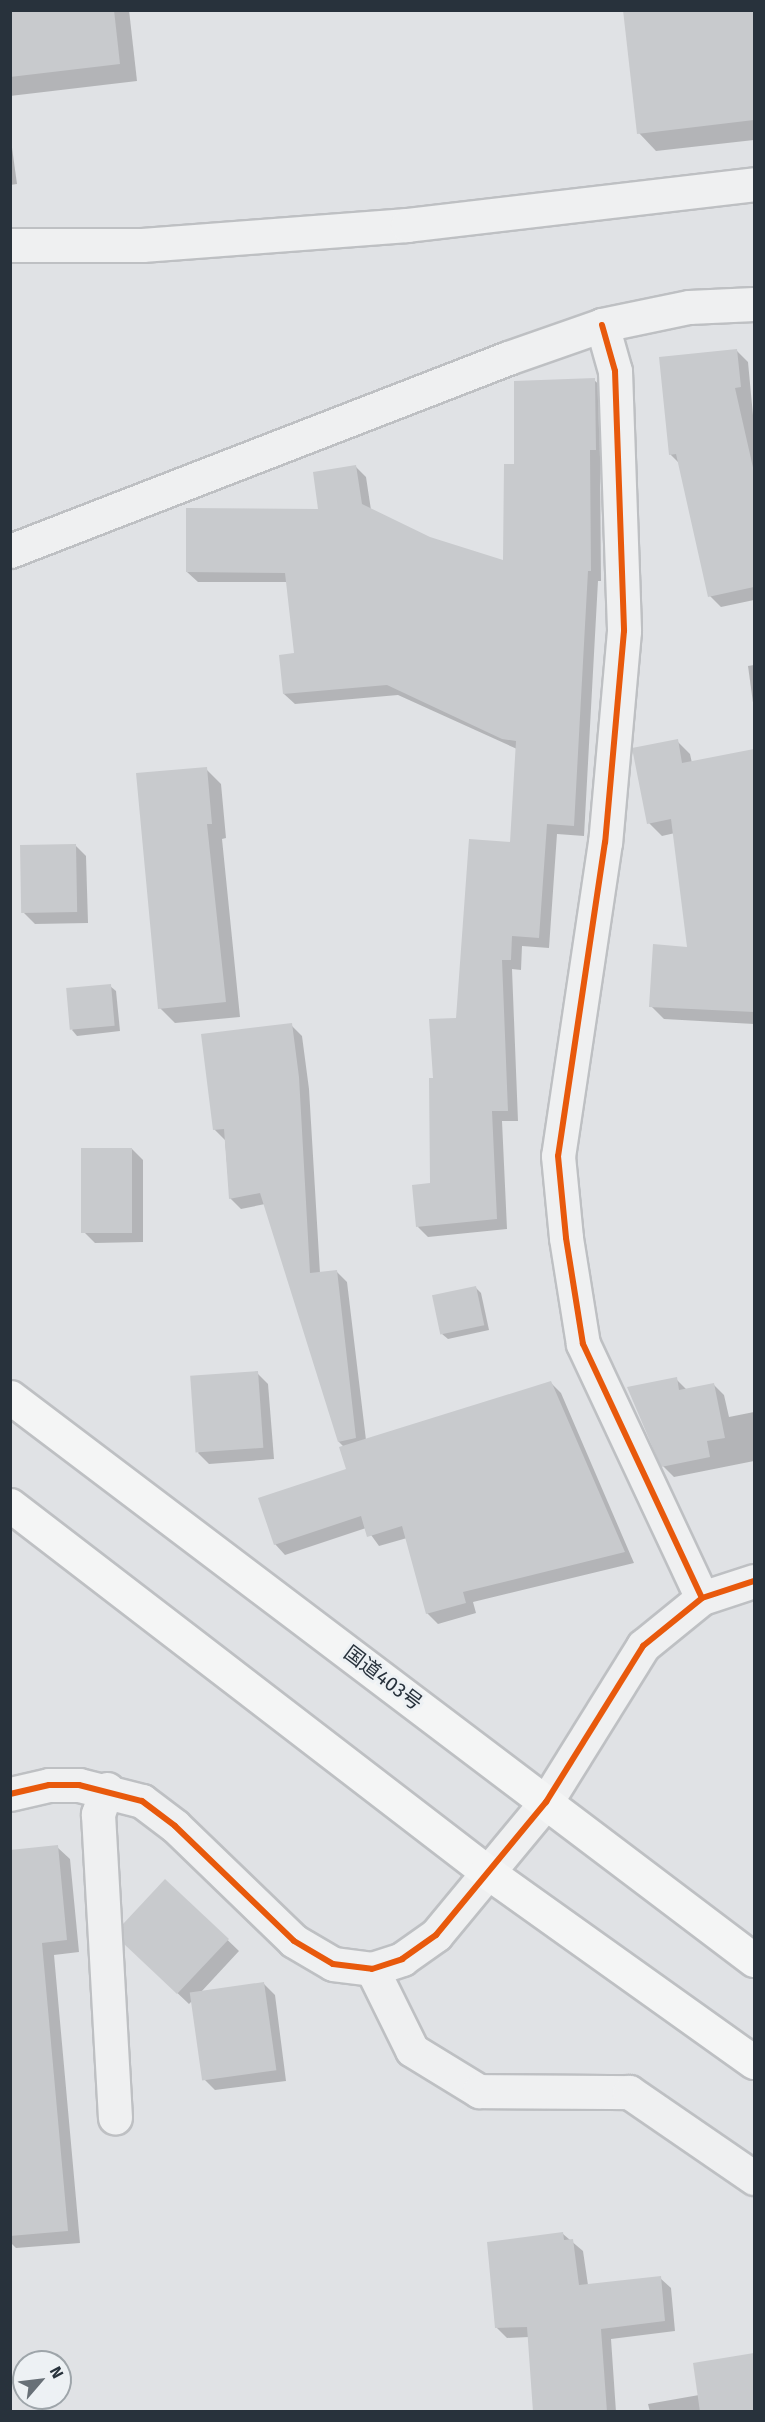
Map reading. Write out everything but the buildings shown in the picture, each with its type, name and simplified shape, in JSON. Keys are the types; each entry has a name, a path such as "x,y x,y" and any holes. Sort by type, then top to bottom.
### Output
{"highway":[{"name":"国道403号","path":"10,1397 754,1960"},
{"path":"10,1504 486,1871 754,2062"}],"street":[{"path":"10,246 142,245 407,225 754,184"},
{"path":"10,551 497,362 602,325 689,307 754,304"},
{"path":"602,325 615,371 624,631 605,842 558,1156 566,1238 583,1344 702,1598"},
{"path":"10,1794 49,1785 107,1789 142,1801 175,1826 294,1941 333,1964 372,1969 402,1959 436,1935 486,1871 546,1802 643,1646 702,1598 754,1581"},
{"path":"107,1789 98,1814 116,2118"},
{"path":"372,1969 412,2050 479,2091 629,2092 754,2178"}],"cycle path":[{"path":"602,325 615,371 624,631 605,842 558,1156 566,1238 583,1344 702,1598"},
{"path":"10,1794 49,1785 79,1785 142,1801 175,1826 294,1941 333,1964 372,1969 402,1959 436,1935 546,1802 643,1646 702,1598 754,1581"}]}
